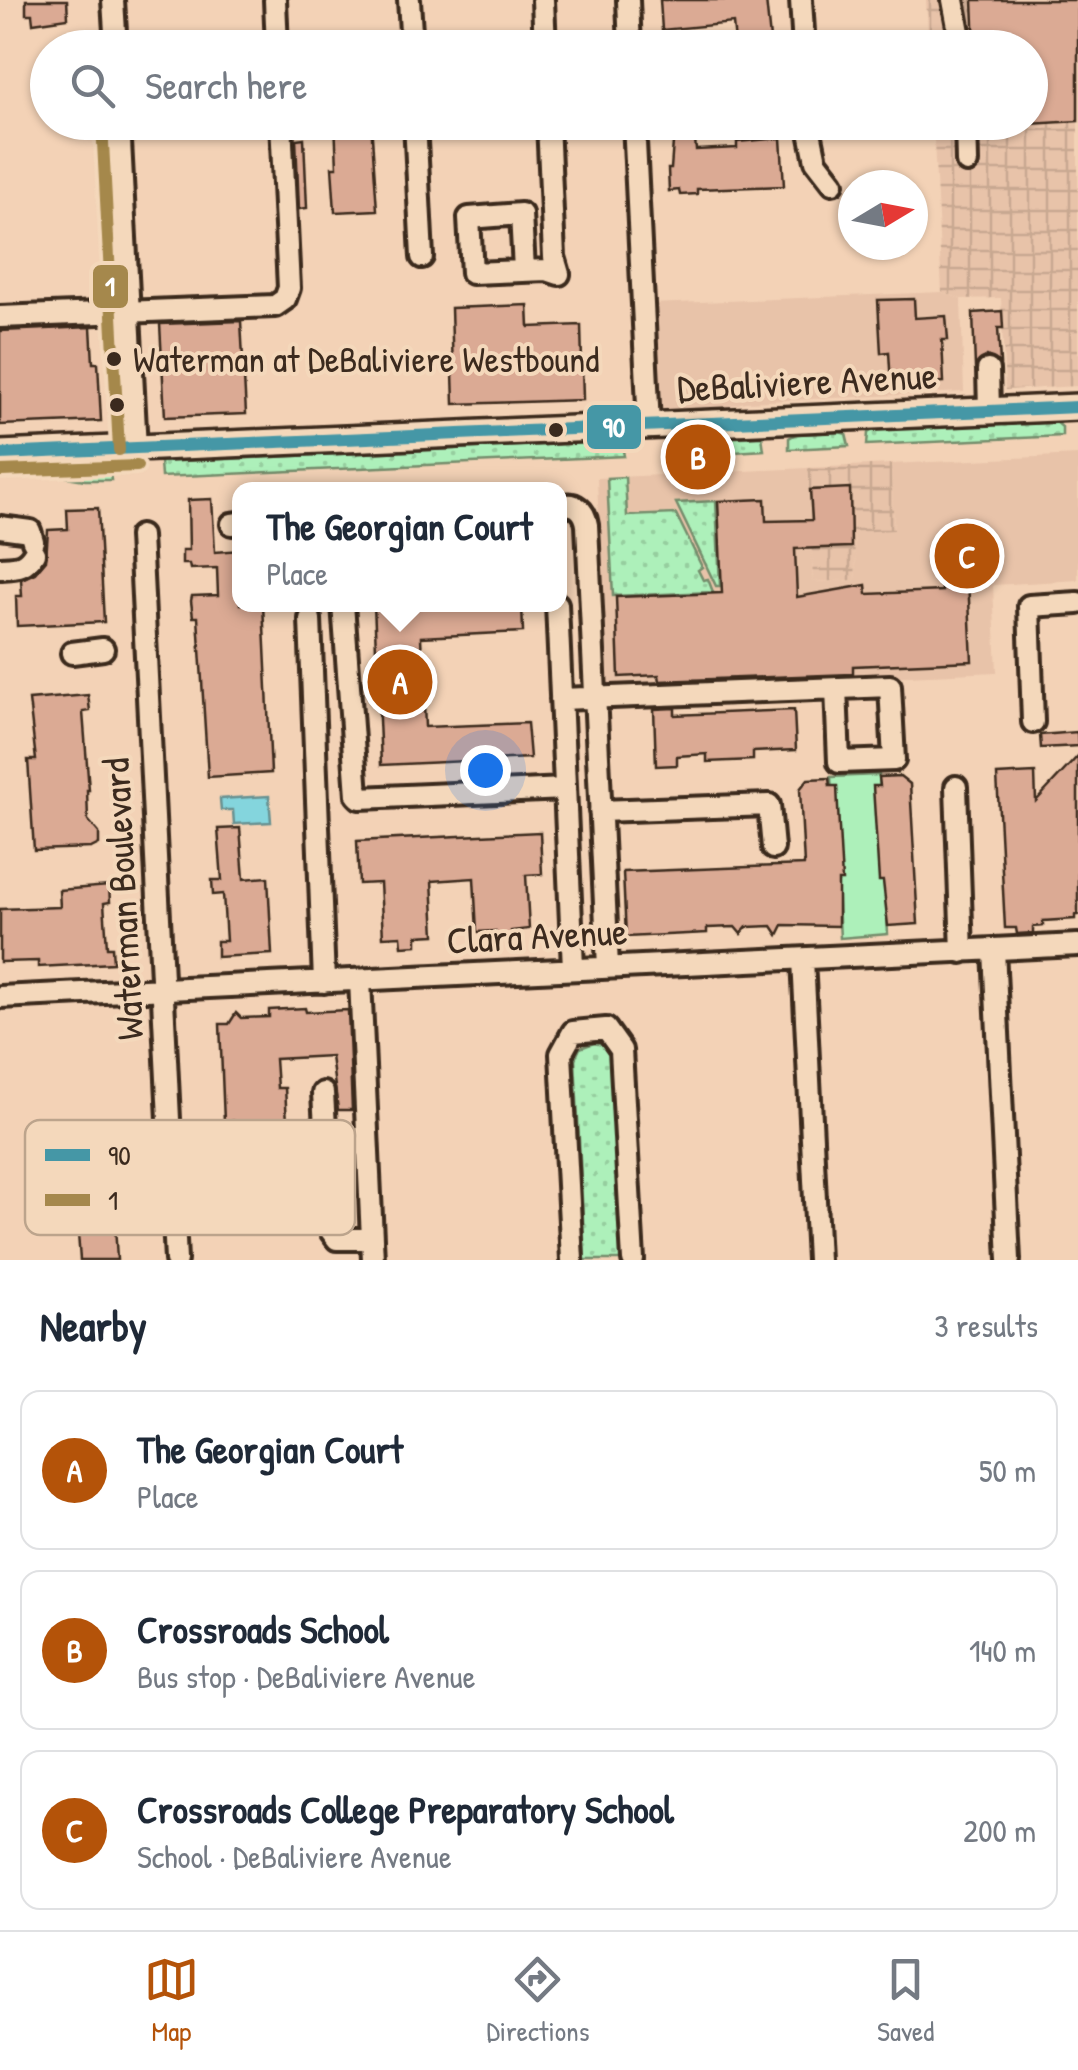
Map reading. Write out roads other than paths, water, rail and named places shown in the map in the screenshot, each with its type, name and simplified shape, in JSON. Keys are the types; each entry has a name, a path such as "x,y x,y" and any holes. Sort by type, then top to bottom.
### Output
{"main road":[{"name":"DeBaliviere Avenue","path":"0,454 1078,407"}],"street":[{"path":"113,0 115,30"},
{"path":"274,0 276,30"},
{"path":"409,0 411,30"},
{"path":"543,0 544,30"},
{"path":"628,0 629,30"},
{"path":"801,0 803,30"},
{"path":"953,0 959,30"},
{"path":"120,140 136,449"},
{"path":"0,317 275,306 285,299 289,288 282,140"},
{"path":"416,140 422,257"},
{"path":"524,270 559,274 554,257 549,140"},
{"path":"635,140 649,426"},
{"path":"812,140 816,161 833,182"},
{"path":"967,140 968,162"},
{"path":"988,370 990,411"},
{"path":"567,507 576,506 586,517 603,698 600,811 608,967"},
{"path":"0,527 30,531 33,547 28,563 0,568"},
{"name":"Waterman Boulevard","path":"140,536 169,1120"},
{"path":"1033,722 1029,606 1078,603"},
{"path":"344,612 356,791 360,798 565,789"},
{"path":"557,612 574,968"},
{"path":"310,619 324,982"},
{"path":"72,653 103,649"},
{"path":"561,700 836,688 890,686 894,760 838,762 836,688"},
{"path":"956,787 962,952"},
{"path":"600,811 770,805 773,848"},
{"name":"Clara Avenue","path":"0,997 1078,945"},
{"path":"994,950 1010,1260"},
{"path":"803,959 818,1260"},
{"path":"333,1235 337,1240 373,1249 360,980"},
{"path":"572,1260 561,1054 573,1032 606,1029 621,1050 633,1260"},
{"path":"323,1093 324,1120"},
{"name":"Waterman Boulevard","path":"175,1235 176,1260"}],"water":[{"path":"269,796 271,822 234,824 233,810 221,810 220,799"}],"place":[{"name":"Waterman at DeBaliviere Westbound","path":"114,359"},
{"name":"Crossroads School","path":"698,457"},
{"name":"Crossroads College Preparatory School","path":"967,556"},
{"name":"The Georgian Court","path":"400,682"}]}
